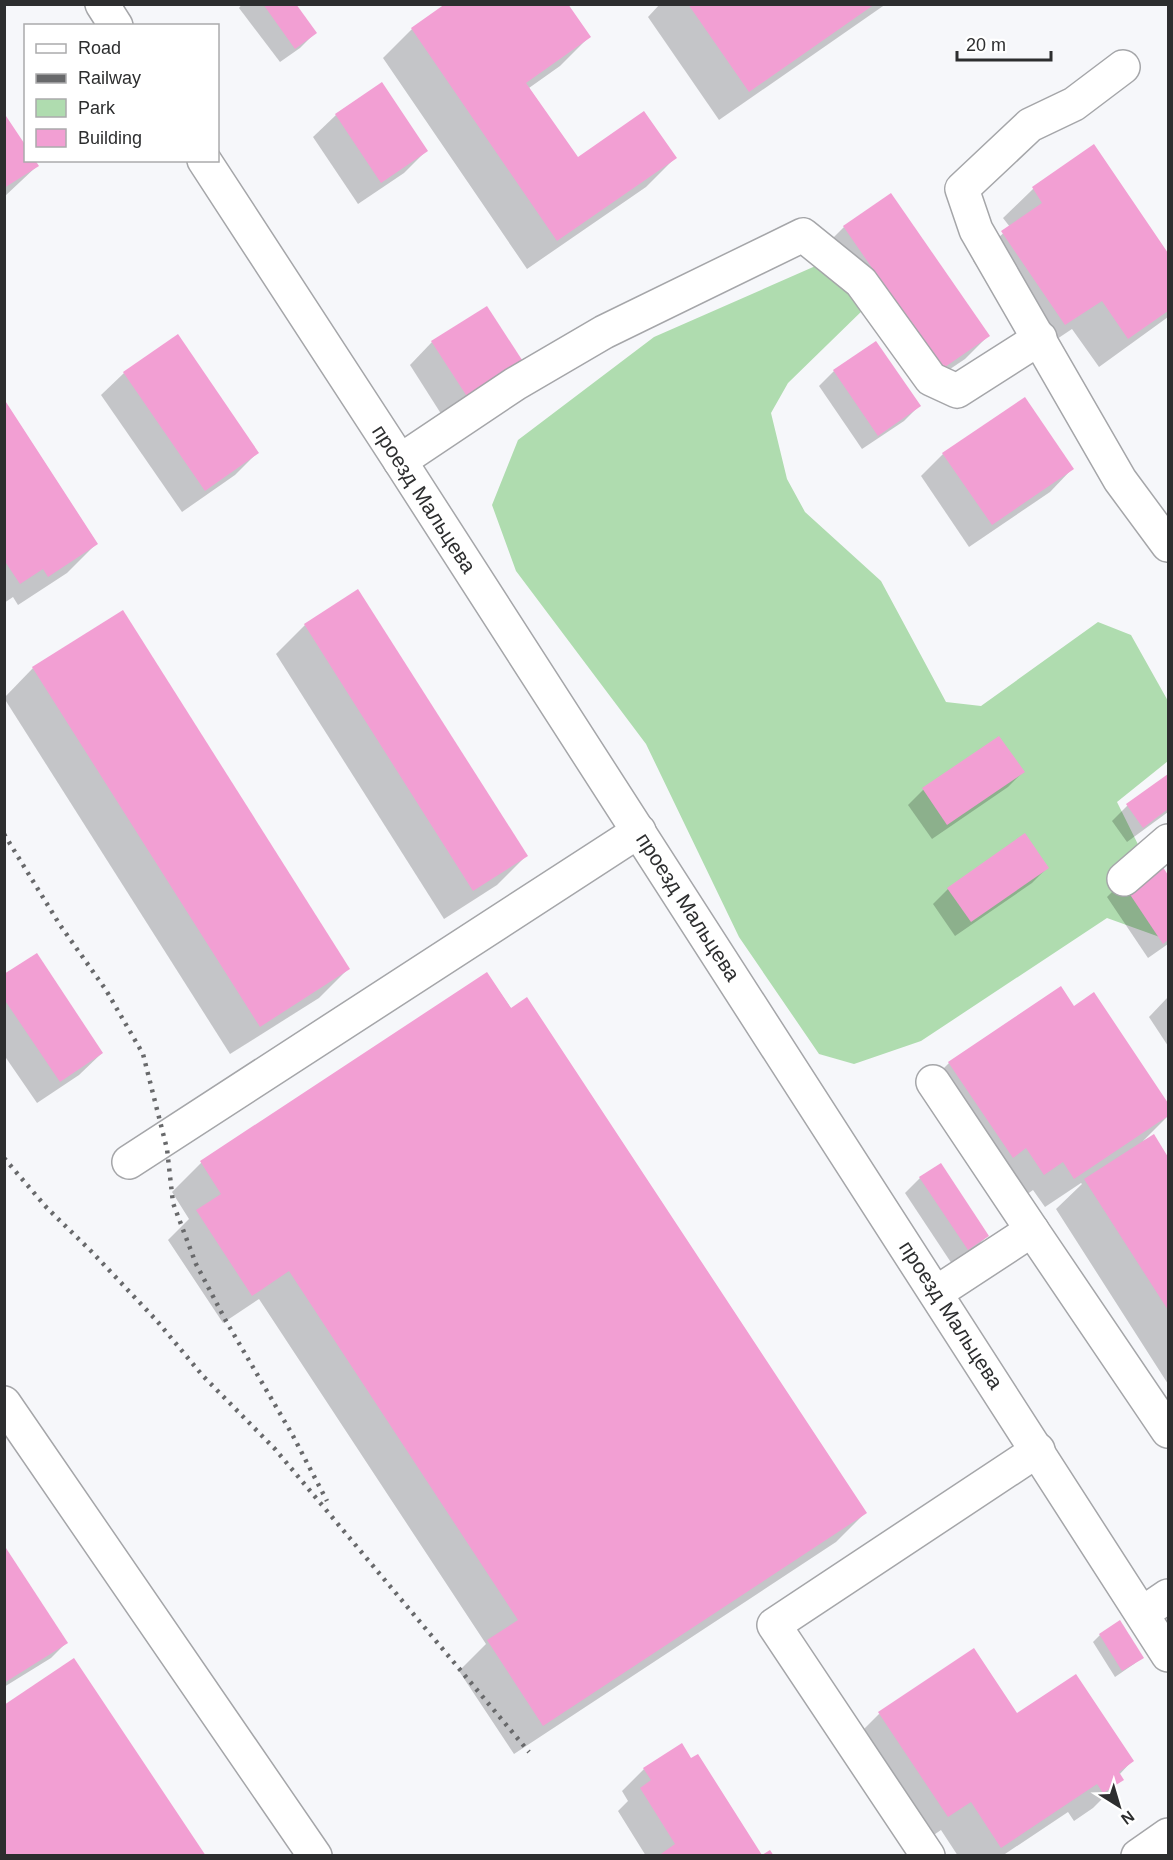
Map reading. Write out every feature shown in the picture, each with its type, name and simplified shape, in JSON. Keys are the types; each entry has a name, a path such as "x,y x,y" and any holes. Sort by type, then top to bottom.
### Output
{"street":[{"path":"102,4 115,24"},
{"path":"1123,67 1074,104 1030,125 962,189 976,230 1120,480 1168,545"},
{"name":"проезд Мальцева","path":"205,162 1038,1450 1156,1604 1168,1655"},
{"path":"400,461 515,384 604,332 803,235 861,282 931,380 957,391 1040,338"},
{"path":"129,1162 639,831"},
{"path":"1124,879 1168,841"},
{"path":"933,1082 1168,1431"},
{"path":"936,1293 1032,1230"},
{"path":"4,1403 315,1856"},
{"path":"928,1856 774,1625 1038,1450"}],"green space":[{"path":"820,264 867,306 788,383 771,413 787,479 805,512 881,581 946,702 981,706 1098,622 1131,635 1168,701 1168,761 1117,802 1168,905 1168,940 1107,918 921,1041 854,1064 819,1054 739,937 646,744 516,571 492,505 518,440 654,337"}],"building":[{"path":"263,4 296,4 317,33 295,49"},
{"path":"445,4 568,4 591,37 526,83 578,157 644,111 677,158 557,241 411,28"},
{"path":"688,4 875,4 749,92"},
{"path":"382,82 428,151 381,183 335,114"},
{"path":"4,113 24,143 24,162 36,162 39,166 4,188"},
{"path":"1094,144 1168,253 1168,311 1128,339 1102,301 1065,325 1001,231 1042,203 1032,187"},
{"path":"891,193 990,336 942,369 843,226"},
{"path":"487,306 524,363 468,398 431,341"},
{"path":"178,334 259,453 205,491 123,372"},
{"path":"876,341 921,406 878,436 833,370"},
{"path":"1025,397 1074,469 992,525 942,453"},
{"path":"4,399 98,544 48,577 43,569 20,584 4,560"},
{"path":"358,589 528,856 473,891 304,624"},
{"path":"123,610 350,969 260,1027 32,667"},
{"path":"999,736 1025,772 947,825 922,788"},
{"path":"1168,774 1168,809 1143,828 1126,804"},
{"path":"1025,833 1049,868 971,922 947,888"},
{"path":"1157,858 1168,875 1168,940 1163,944 1121,881"},
{"path":"37,953 103,1053 60,1082 4,999 4,974"},
{"path":"487,972 511,1008 527,997 867,1513 543,1726 487,1640 518,1620 289,1271 252,1296 196,1210 221,1194 200,1161"},
{"path":"1061,986 1074,1006 1094,992 1168,1103 1168,1116 1074,1179 1063,1162 1044,1175 1026,1148 1013,1158 948,1062"},
{"path":"1154,1134 1168,1157 1168,1310 1084,1179"},
{"path":"941,1163 989,1236 968,1250 919,1177"},
{"path":"4,1545 68,1643 4,1683"},
{"path":"1120,1620 1144,1658 1122,1671 1099,1634"},
{"path":"974,1648 1017,1713 1076,1674 1134,1761 1119,1772 1124,1780 1103,1793 1097,1784 1001,1848 971,1802 948,1817 878,1712"},
{"path":"74,1658 206,1856 4,1856 4,1705"},
{"path":"682,1743 691,1758 698,1754 762,1855 770,1850 774,1856 658,1856 675,1844 640,1788 651,1780 643,1768"}],"railway":[{"path":"4,834 60,925 106,990 143,1054 167,1149 173,1203 196,1264 327,1501"},
{"path":"4,1158 47,1208 157,1321 203,1376 275,1449 529,1752"}]}
